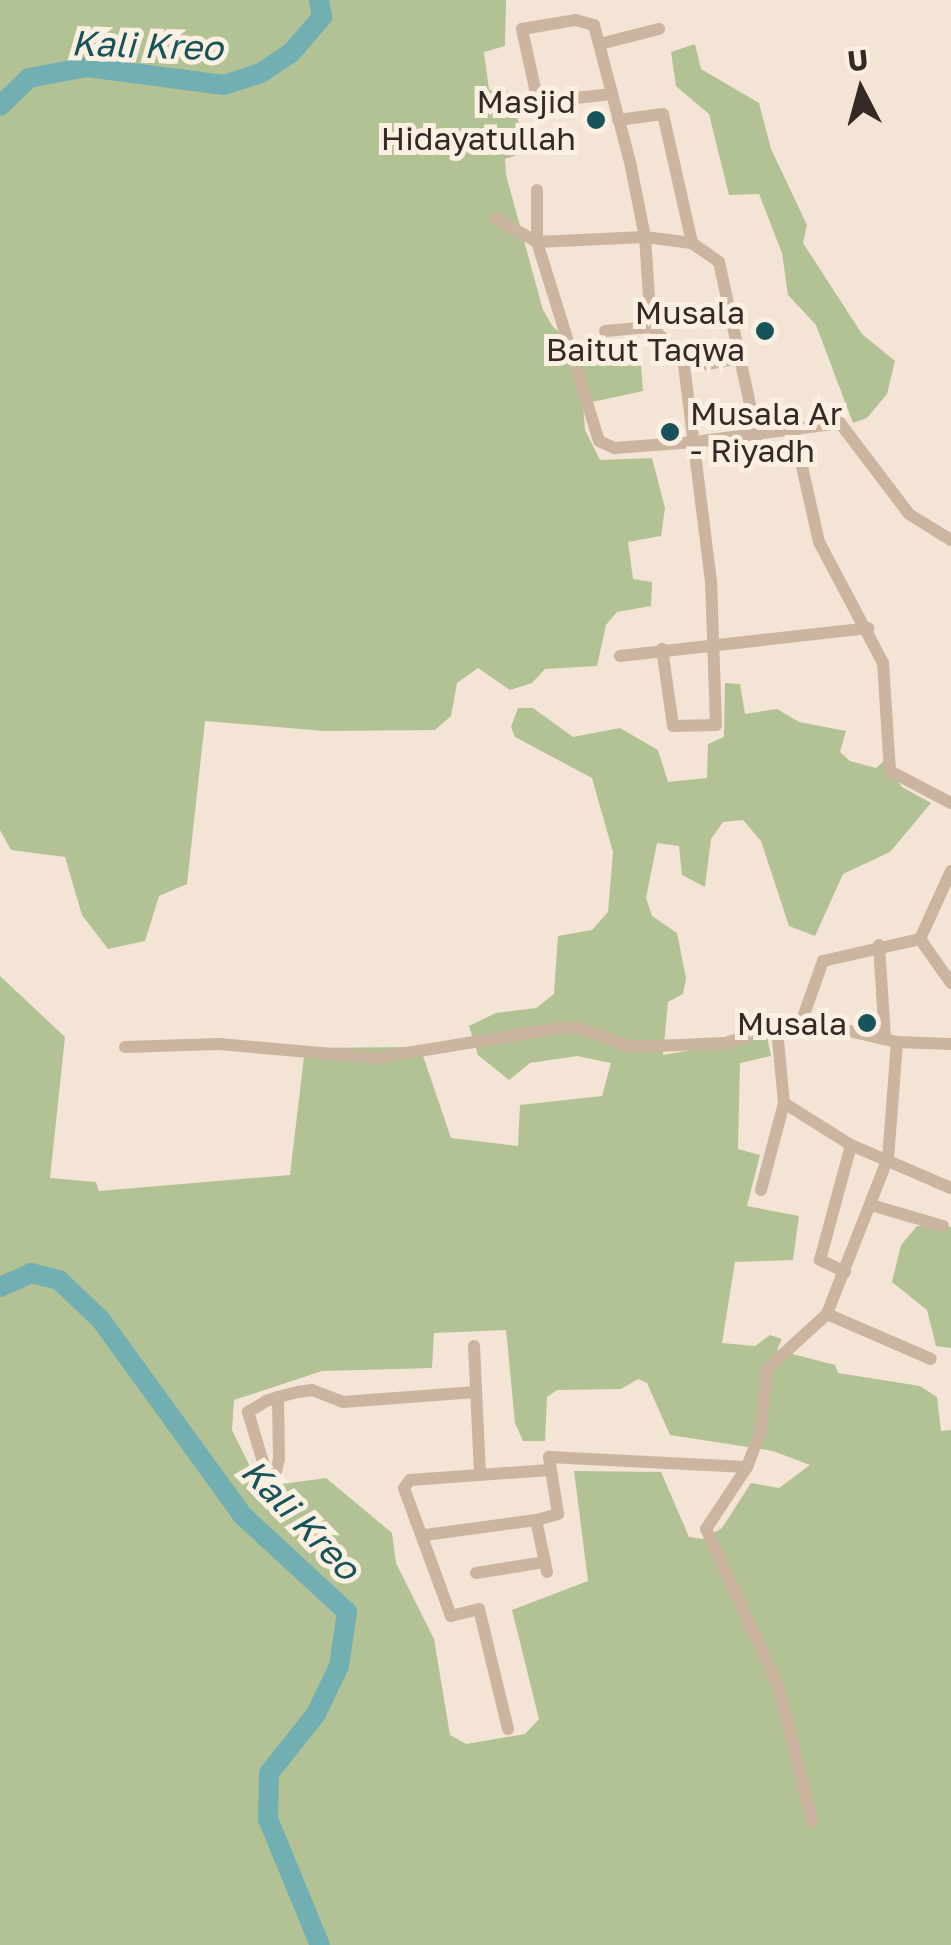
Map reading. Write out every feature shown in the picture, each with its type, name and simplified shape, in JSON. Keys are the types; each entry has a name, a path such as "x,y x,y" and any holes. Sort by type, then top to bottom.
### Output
{"street":[{"path":"612,94 538,102 520,33 532,24 583,20 594,26 600,44 612,94 645,236 650,327 683,356 707,364 741,358"},
{"path":"600,44 659,29"},
{"path":"618,120 664,114 692,243"},
{"path":"537,190 537,242 599,441 614,448 846,426 909,514 951,540"},
{"path":"496,219 537,242 645,236 692,243 719,262 757,436"},
{"path":"605,331 650,327"},
{"path":"662,649 676,730 717,724 695,442 683,356"},
{"path":"794,431 819,542 883,662 890,770 951,804"},
{"path":"620,656 868,628"},
{"path":"920,938 951,871"},
{"path":"802,1020 823,961 920,938"},
{"path":"920,938 951,983"},
{"path":"812,1822 778,1686 706,1529 747,1467 764,1416 767,1369 827,1314 888,1158 891,1040 879,945"},
{"path":"125,1047 187,1042 376,1058 559,1028 578,1028 632,1046 726,1043 802,1020 891,1040 951,1044"},
{"path":"761,1190 784,1103 777,1028"},
{"path":"784,1103 851,1145 951,1188"},
{"path":"845,1272 820,1260 851,1145"},
{"path":"870,1205 943,1226"},
{"path":"827,1314 931,1359"},
{"path":"474,1346 480,1475"},
{"path":"278,1398 276,1472 266,1472 248,1412 278,1398 312,1390 343,1402 476,1392"},
{"path":"425,1535 558,1514 550,1470 554,1456 747,1467"},
{"path":"508,1730 479,1609 450,1616 425,1535 404,1488 410,1480 550,1470"},
{"path":"476,1574 546,1567 536,1520"}],"green space":[{"path":"0,0 506,0 505,46 484,52 489,90 511,92 526,152 505,159 506,175 543,310 553,327 595,358 641,364 643,391 583,404 585,430 600,460 652,458 665,508 661,536 628,542 633,579 652,582 651,606 617,612 606,625 597,666 545,669 532,683 510,690 478,668 457,683 451,716 435,730 324,731 205,721 187,884 159,896 145,941 108,949 82,915 65,857 11,850 0,830"},
{"path":"695,44 701,69 759,103 771,149 807,225 803,243 862,334 895,361 887,394 867,418 853,423 816,325 788,295 782,253 759,194 729,195 709,114 676,86 671,52"},
{"path":"725,683 740,684 745,714 777,709 799,722 846,731 840,752 850,761 876,768 884,761 902,787 931,803 890,852 843,874 815,936 789,926 761,841 743,820 723,822 711,839 705,887 682,875 679,846 657,843 646,898 652,916 677,933 686,978 683,994 668,1002 663,1055 767,1037 771,1056 740,1063 738,1149 760,1155 747,1206 799,1216 793,1260 735,1262 722,1343 755,1346 770,1335 782,1339 777,1350 835,1365 838,1373 920,1386 937,1397 941,1431 951,1430 951,1945 0,1945 0,976 65,1037 50,1178 96,1182 99,1191 290,1175 305,1048 420,1047 451,1138 518,1146 520,1105 602,1096 611,1063 577,1056 530,1063 509,1080 478,1055 469,1026 496,1013 536,1008 554,994 558,936 592,930 608,912 613,852 592,778 515,737 511,727 518,708 533,708 573,737 620,728 658,750 668,782 707,778 708,744 724,737","holes":["506,1330 515,1423 523,1441 545,1441 547,1397 557,1390 621,1389 638,1379 647,1383 670,1435 773,1451 810,1465 779,1488 751,1483 722,1528 703,1539 689,1537 661,1472 574,1471 588,1581 512,1610 539,1719 525,1734 466,1744 450,1735 434,1639 396,1563 392,1533 326,1478 260,1487 232,1430 234,1400 322,1371 432,1368 434,1333"]},
{"path":"917,1226 951,1227 951,1348 936,1346 927,1310 892,1282 901,1245"}],"waterway":[{"name":"Kali Kreo","path":"0,106 29,78 87,67 224,85 261,73 291,53 322,17 319,0"},
{"name":"Kali Kreo","path":"0,1287 31,1273 59,1280 101,1320 242,1515 347,1612 339,1666 316,1714 269,1773 268,1819 320,1945"}],"place":[{"name":"Masjid Hidayatullah","path":"596,120"},
{"name":"Musala Baitut Taqwa","path":"765,331"},
{"name":"Musala Ar - Riyadh","path":"670,432"},
{"name":"Musala","path":"867,1023"}]}
